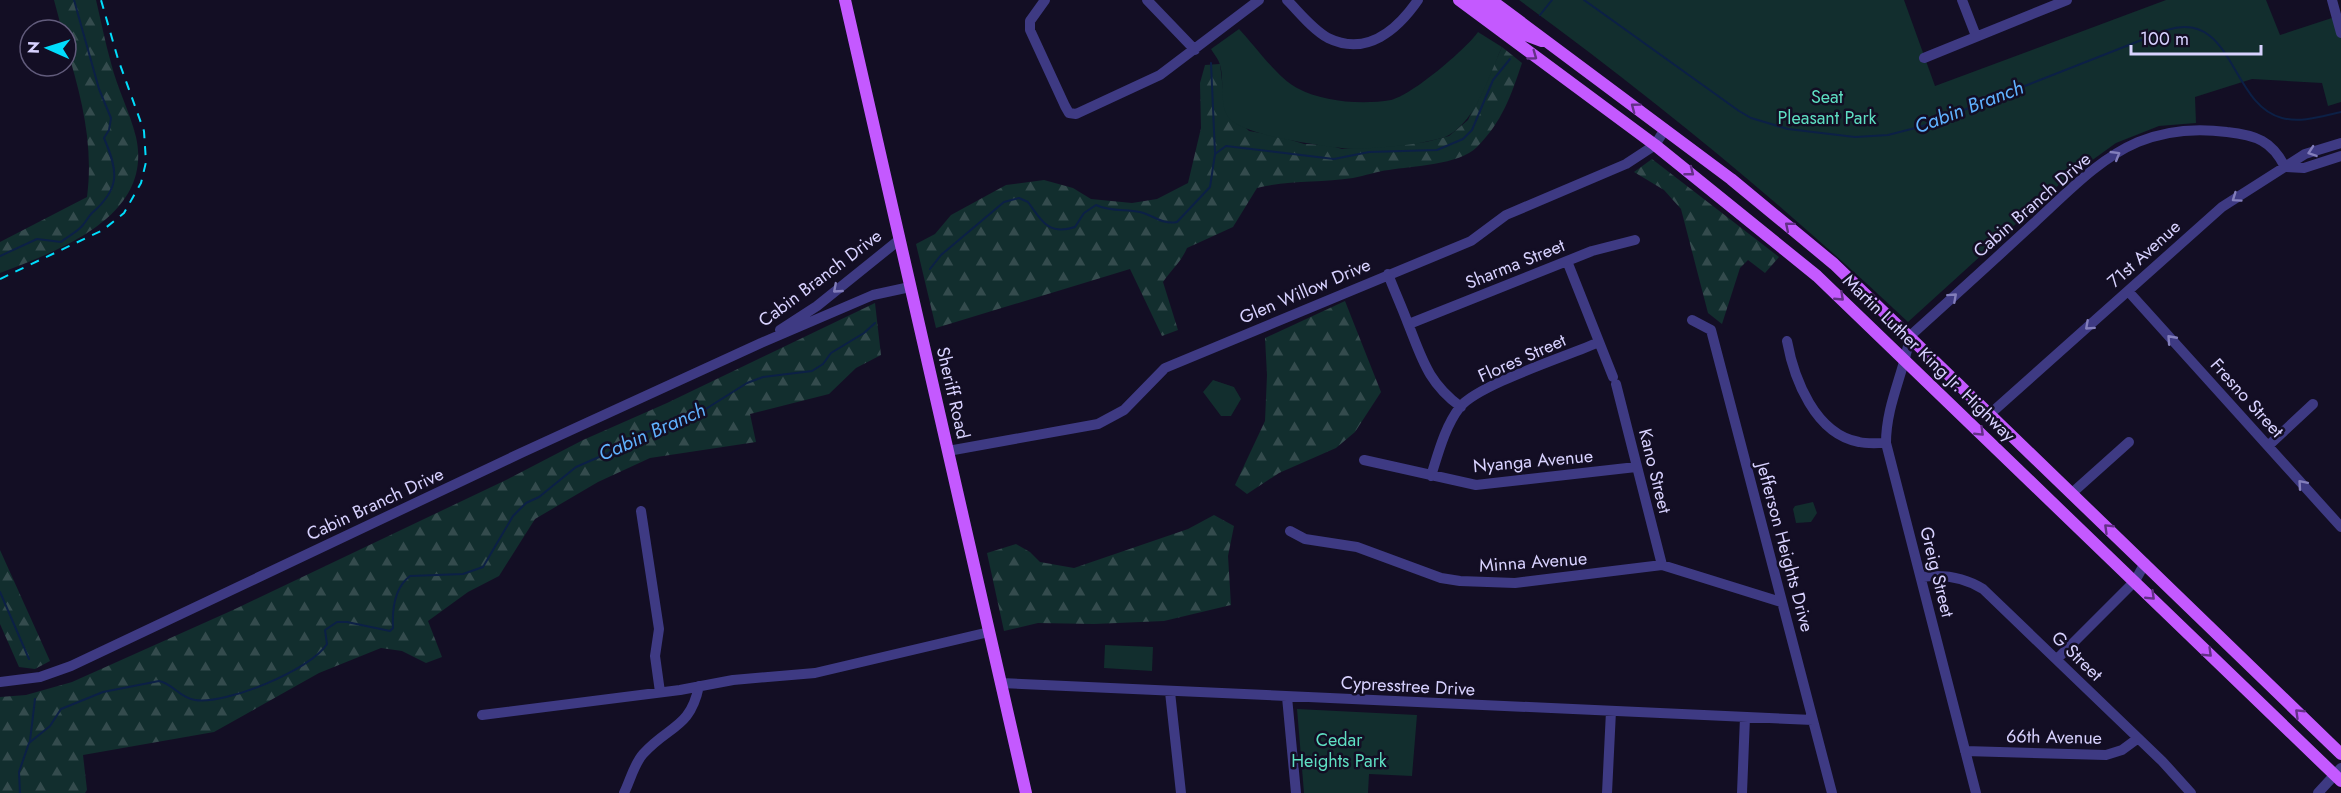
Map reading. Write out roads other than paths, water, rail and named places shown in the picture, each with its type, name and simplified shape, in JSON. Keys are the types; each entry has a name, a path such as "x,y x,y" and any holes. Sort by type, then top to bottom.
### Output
{"main road":[{"name":"Sheriff Road","path":"845,0 1026,793"},
{"name":"Martin Luther King Jr. Highway","path":"1460,0 1654,145 1817,276 2339,774"},
{"path":"1475,0 1520,33 1535,40 1546,41"},
{"name":"Martin Luther King Jr. Highway","path":"1491,0 1665,129 1791,227 1910,336 2341,754"}],"street":[{"path":"1045,0 1031,18 1030,30 1065,106 1071,114 1081,112 1160,75 1258,0"},
{"path":"1147,0 1195,50"},
{"path":"1287,0 1328,37 1356,43 1388,34 1397,27 1418,0"},
{"path":"1962,0 1976,36"},
{"path":"1924,58 2067,0"},
{"path":"2332,0 2338,11 2341,33"},
{"name":"Glen Willow Drive","path":"948,451 1084,427 1109,420 1129,405 1165,368 1470,241 1506,214 1626,164 1654,145 1665,129"},
{"name":"Cabin Branch Drive","path":"1910,336 2078,182 2138,142 2171,132 2206,129 2242,134 2277,149 2286,167"},
{"path":"2286,167 2305,154 2341,143"},
{"name":"71st Avenue","path":"1990,414 2222,207 2286,167 2304,168 2341,156"},
{"name":"Cabin Branch Drive","path":"761,343 817,306 900,240"},
{"name":"Sharma Street","path":"1408,324 1602,247 1635,240"},
{"name":"Kano Street","path":"1567,261 1614,381 1662,565"},
{"path":"1388,274 1417,350 1433,381 1440,391 1461,407 1442,443 1431,476"},
{"name":"Cabin Branch Drive","path":"0,682 40,677 71,666 531,448 761,343 873,295 910,286"},
{"name":"Fresno Street","path":"2128,291 2341,527"},
{"name":"Jefferson Heights Drive","path":"1692,320 1711,330 1832,793"},
{"path":"1906,361 1910,336"},
{"path":"1787,341 1795,377 1806,399 1820,417 1853,440 1887,443"},
{"name":"Flores Street","path":"1461,407 1498,384 1599,342"},
{"name":"Greig Street","path":"1906,361 1889,411 1887,443 1976,793"},
{"path":"2268,446 2313,404"},
{"path":"2072,493 2128,442"},
{"name":"Nyanga Avenue","path":"1364,460 1481,485 1636,467"},
{"path":"641,511 658,629 655,656 660,692"},
{"name":"Minna Avenue","path":"1290,531 1305,538 1365,549 1441,578 1476,583 1515,583 1662,565 1781,602"},
{"path":"2057,659 2135,581 2145,563"},
{"name":"G Street","path":"1921,578 1947,576 1976,585 2057,659 2191,793"},
{"path":"482,715 757,677 815,674 989,632"},
{"name":"Cypresstree Drive","path":"1001,683 1813,720"},
{"path":"624,793 641,756 689,716 695,706 699,686"},
{"path":"1170,692 1181,793"},
{"path":"1287,697 1296,793"},
{"path":"1607,793 1611,711"},
{"path":"1742,793 1745,717"},
{"name":"66th Avenue","path":"1965,751 2106,755 2122,750 2137,739"},
{"path":"2318,793 2339,774"}],"waterway":[{"path":"0,256 37,239 61,242 82,226 112,187 114,170 104,138 109,130 111,118 99,89 74,0"},
{"name":"Cabin Branch","path":"1540,15 1552,0"},
{"name":"Cabin Branch","path":"1584,0 1739,111 1751,118 1788,129 1855,137 1888,135 1923,126 2167,30 2189,27 2206,33 2219,45 2252,96 2265,110 2282,118 2297,120 2341,112"},
{"name":"Cabin Branch","path":"930,269 941,255 1004,202 1019,198 1028,202 1046,225 1058,229 1075,227 1084,213 1096,205 1112,210 1145,213 1162,221 1177,222 1210,187 1215,154 1226,146 1334,159 1369,152 1437,150 1463,139 1472,130 1493,80 1510,59"},
{"path":"1211,63 1215,153"},
{"name":"Cabin Branch","path":"20,793 19,772 29,743 50,726 61,709 103,692 159,681 190,699 209,700 226,697 266,684 304,664 327,644 325,630 337,622 390,631 393,628 397,593 410,576 463,574 483,567 513,516 526,503 539,497 576,467 606,454 642,433 675,425 693,417 747,383 763,377 812,371 823,364 831,353 864,333 875,323"},
{"path":"0,592 29,659"},
{"path":"30,741 35,699"}],"railway":[{"path":"0,279 103,230 124,213 141,183 146,162 144,131 118,59 101,0"}],"park label":[{"name":"Seat Pleasant Park","path":"1827,107"},
{"name":"Cedar Heights Park","path":"1339,750"}]}
